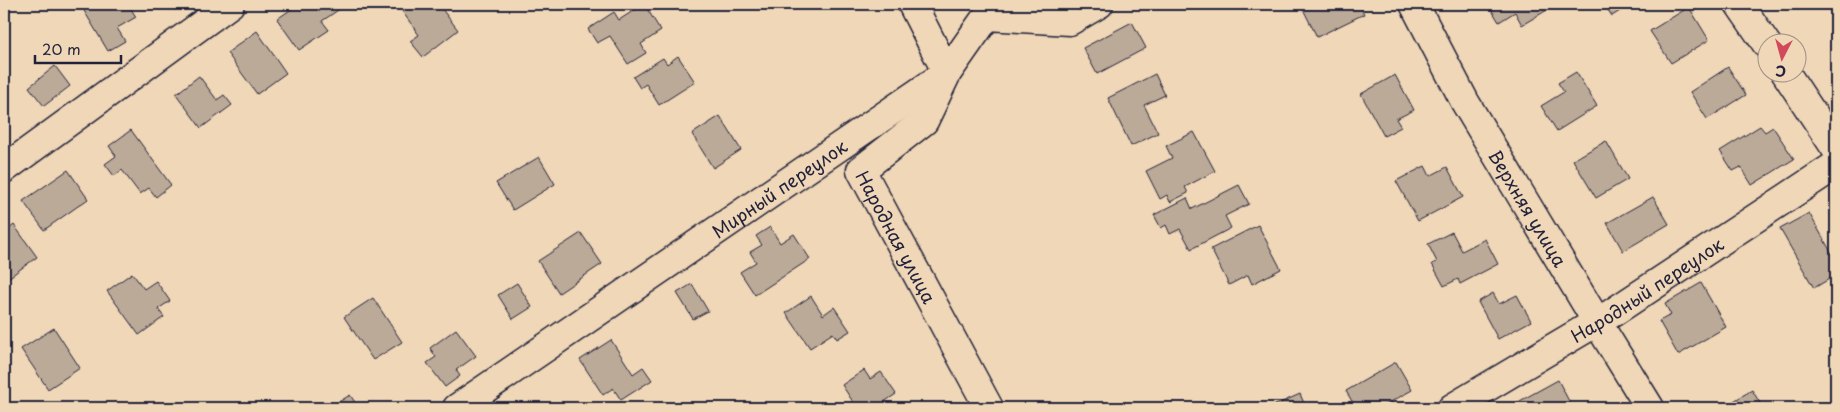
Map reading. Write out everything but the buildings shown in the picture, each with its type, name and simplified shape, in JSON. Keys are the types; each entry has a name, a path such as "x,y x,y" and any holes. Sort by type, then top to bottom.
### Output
{"street":[{"path":"4,169 230,4"},
{"path":"912,4 947,72"},
{"name":"Мирный переулок","path":"457,408 947,72 987,16 1070,21 1099,4"},
{"name":"Верхняя улица","path":"1414,4 1465,102 1650,408"},
{"path":"1739,4 1758,32"},
{"name":"Народная улица","path":"947,72 924,121 862,170 989,408"},
{"path":"1792,82 1836,149"},
{"name":"Народный переулок","path":"1452,408 1597,322 1836,166"}]}
